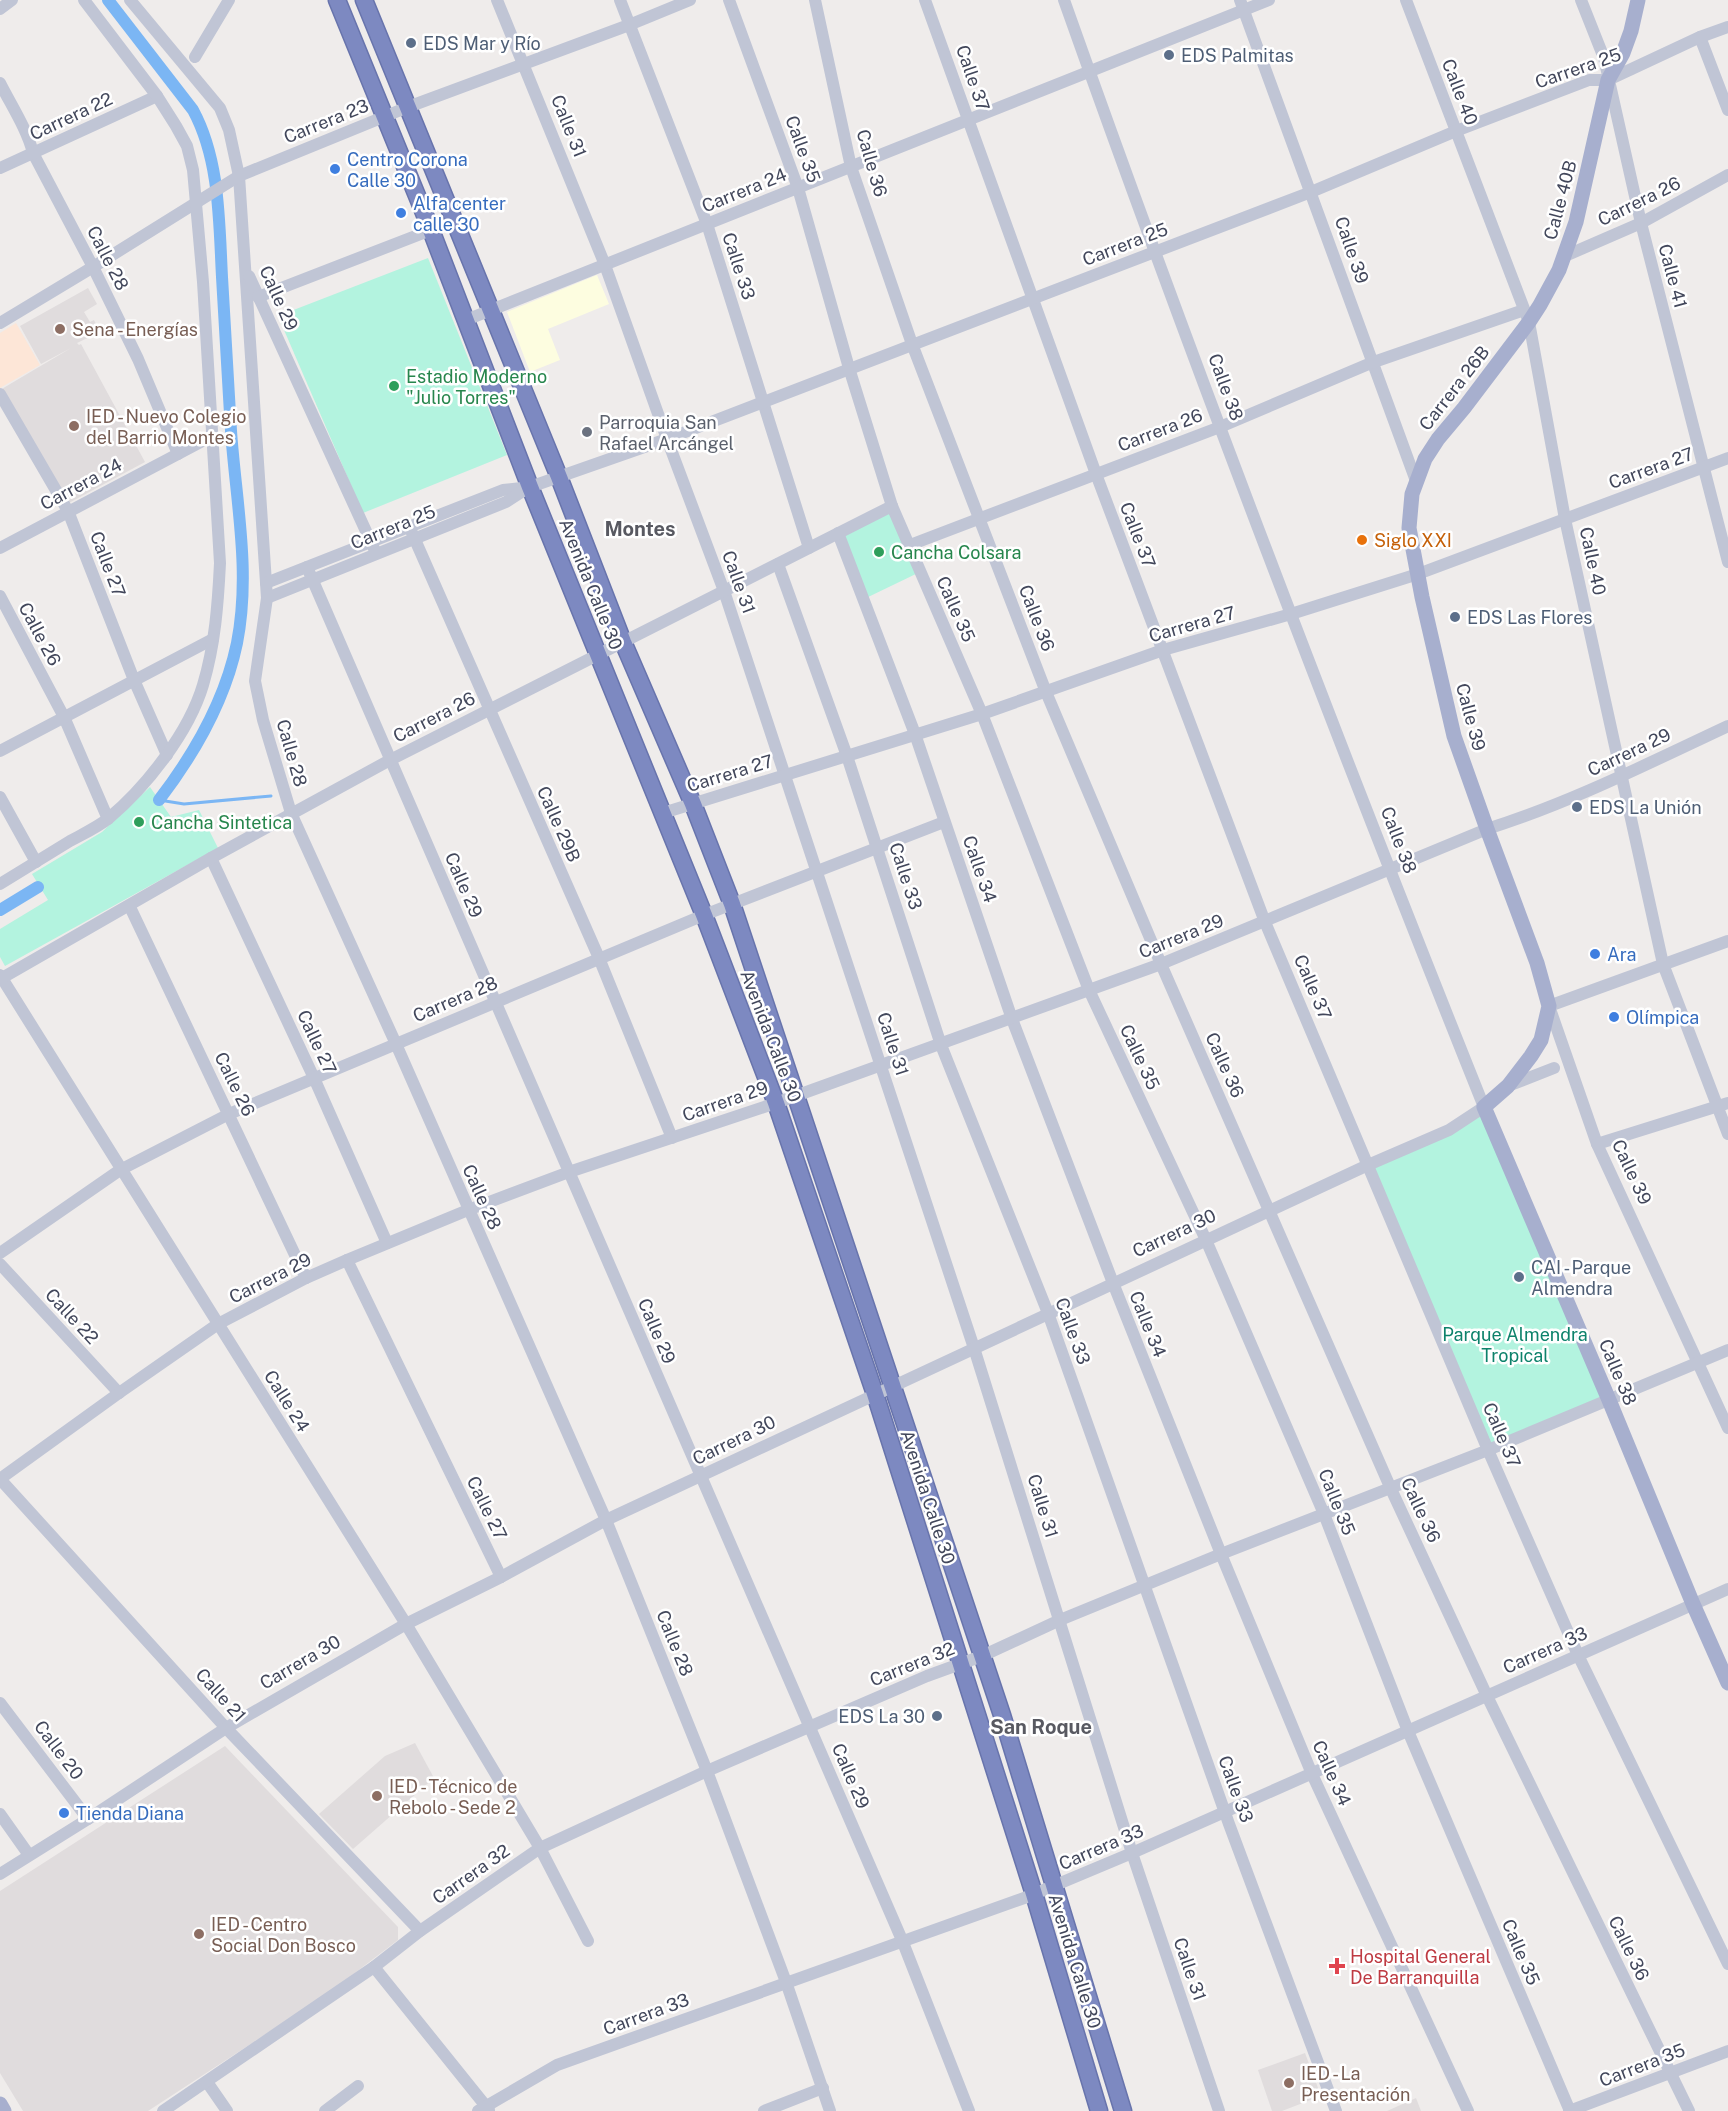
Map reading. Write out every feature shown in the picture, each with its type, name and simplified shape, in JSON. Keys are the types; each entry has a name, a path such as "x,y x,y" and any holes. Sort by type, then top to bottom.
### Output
{"highway":[{"name":"Avenida Calle 30","path":"337,0 431,230 530,487 704,915 776,1103 875,1394 1034,1894 1100,2111"},
{"name":"Avenida Calle 30","path":"364,0 514,371 560,477 623,642 693,804 732,904 1002,1714 1122,2111"}],"main road":[{"name":"Calle 40B","path":"1526,316 1552,285 1565,256 1586,182 1608,80 1623,53 1638,0"},
{"name":"Carrera 26B","path":"1416,481 1425,459 1438,439 1464,408 1526,316"},
{"name":"Calle 39","path":"1416,481 1412,494 1409,528 1454,736 1486,829 1538,963 1550,1006"},
{"name":"Carrera 30","path":"1484,1107 1508,1086 1532,1056 1541,1040 1550,1006"},
{"name":"Calle 38","path":"1484,1107 1728,1683"},
{"path":"0,2104 4,2111"}],"street":[{"path":"0,9 12,0"},
{"path":"0,884 108,819 167,755 179,738 203,687 218,606 220,562 203,282 193,170 187,146 157,96 84,0"},
{"name":"Calle 29","path":"130,0 220,108 229,130 246,270 376,553"},
{"path":"195,57 229,0"},
{"name":"Calle 31","path":"497,0 605,265 724,591 974,1348 1132,1854 1219,2111"},
{"name":"Calle 33","path":"620,0 707,224 809,548"},
{"name":"Carrera 23","path":"0,322 235,178 408,106 629,25 690,0"},
{"name":"Calle 35","path":"729,0 798,188 849,368 892,506 982,714 1089,990 1206,1240 1324,1514 1408,1731 1570,2111"},
{"name":"Calle 36","path":"815,0 852,167 912,344 1047,692 1161,964 1391,1489 1487,1696 1689,2111"},
{"name":"Calle 37","path":"925,0 1096,474 1265,922 1488,1450 1578,1655 1728,1964"},
{"name":"Calle 38","path":"1064,0 1220,427 1389,869 1484,1107"},
{"name":"Carrera 24","path":"466,320 1089,72 1242,5 1269,0"},
{"name":"Calle 40","path":"1406,0 1526,316 1565,519 1663,964 1722,1105 1728,1134"},
{"name":"Calle 41","path":"1581,0 1604,58 1641,223 1728,562"},
{"name":"Calle 39","path":"1242,5 1416,481"},
{"name":"Carrera 25","path":"266,583 503,490 530,487 667,439 1311,192 1455,132 1589,81 1608,80 1700,37 1728,27"},
{"path":"1700,37 1728,110"},
{"name":"Calle 28","path":"0,83 138,359 178,454"},
{"name":"Carrera 22","path":"0,168 157,96"},
{"name":"Carrera 26","path":"1565,256 1641,223 1728,175"},
{"path":"258,297 431,230"},
{"name":"Calle 28","path":"246,270 267,598 255,681 263,720 291,813 396,1044 606,1520 707,1771 786,1982 830,2111"},
{"name":"Carrera 26","path":"910,545 1220,427 1371,363 1526,316"},
{"name":"Calle 27","path":"0,394 68,511 134,680 167,755"},
{"name":"Carrera 24","path":"0,548 212,436"},
{"name":"Carrera 27","path":"663,813 982,714 1163,650 1291,614 1418,574 1728,458"},
{"name":"Carrera 25","path":"267,598 506,502 530,487"},
{"name":"Carrera 26","path":"2,982 211,858 390,760 892,506"},
{"name":"Calle 29B","path":"409,526 599,958 672,1138"},
{"name":"Calle 34","path":"838,533 915,734 1012,1019 1113,1283 1221,1554 1312,1774 1468,2111"},
{"name":"Calle 33","path":"778,564 847,756 941,1045 1048,1313 1225,1812 1336,2111"},
{"name":"Calle 29","path":"307,567 902,1940 969,2111"},
{"name":"Calle 26","path":"0,596 64,717 108,819"},
{"path":"0,751 213,639"},
{"name":"Carrera 29","path":"0,1479 218,1324 306,1278 347,1260 468,1210 569,1172 776,1103 1161,964 1486,829 1518,819 1621,776 1728,726"},
{"path":"0,796 36,862"},
{"name":"Carrera 28","path":"0,1253 120,1170 229,1114 704,915 945,822"},
{"name":"Calle 27","path":"211,858 314,1078 387,1243"},
{"path":"0,873 15,875"},
{"name":"Calle 26","path":"130,907 306,1278"},
{"path":"1550,1006 1728,941"},
{"name":"Calle 24","path":"2,982 406,1624 540,1848 588,1941"},
{"name":"Calle 39","path":"1550,1006 1597,1144 1728,1428"},
{"name":"Carrera 30","path":"1508,1086 1554,1068"},
{"path":"1597,1144 1722,1105"},
{"name":"Carrera 30","path":"0,1874 88,1820 226,1728 406,1624 501,1577 606,1520 1048,1313 1449,1130 1484,1107"},
{"name":"Calle 27","path":"347,1260 501,1577"},
{"name":"Calle 22","path":"0,1264 118,1393"},
{"name":"Carrera 32","path":"164,2111 374,1967 420,1931 540,1848 809,1726 982,1656 1060,1620 1221,1554 1488,1450 1728,1350"},
{"name":"Calle 21","path":"0,1479 226,1728 420,1931"},
{"name":"Carrera 33","path":"484,2109 557,2065 1034,1894 1132,1854 1728,1589"},
{"name":"Calle 20","path":"0,1703 88,1820"},
{"path":"0,1814 29,1855"},
{"path":"374,1967 484,2109"},
{"name":"Carrera 35","path":"1570,2111 1728,2051"},
{"path":"207,2082 227,2111"},
{"path":"325,2111 358,2086"},
{"path":"764,2111 823,2088"}],"shaded area":[{"path":"597,275 609,304 548,329 560,360 530,372 507,312"},
{"name":"IED - Nuevo Colegio del Barrio Montes","path":"88,288 97,304 84,312 90,322 94,320 100,332 77,343 81,344 145,462 67,504 0,390 71,348 41,364 20,326"},
{"path":"16,323 40,365 0,388 0,333"},
{"name":"IED - Técnico de Rebolo - Sede 2","path":"415,1743 434,1778 353,1849 319,1814 385,1756"},
{"name":"IED - Centro Social Don Bosco","path":"225,1746 398,1927 398,1940 330,1992 148,2111 23,2111 0,2073 0,1891"},
{"name":"IED - La Presentación","path":"1305,2053 1321,2096 1282,2111 1272,2111 1258,2070"},
{"path":"1416,2098 1421,2111 1387,2111"}],"green space":[{"name":"Estadio Moderno \"Julio Torres\"","path":"428,258 507,455 363,513 278,316"},
{"name":"Cancha Colsara","path":"892,506 920,572 864,599 838,533"},
{"path":"150,787 171,817 199,810 218,848 5,966 0,957 0,929 48,900 32,874 102,832"},
{"name":"Parque Almendra Tropical","path":"1484,1107 1609,1400 1488,1450 1368,1165"}],"waterway":[{"path":"108,0 193,110 208,149 219,213 231,431 243,563 241,616 237,643 225,685 207,726 185,764 159,800"},
{"path":"159,800 184,804 271,796"},
{"path":"0,910 38,887"}],"place":[{"name":"EDS Mar y Río","path":"411,43"},
{"name":"EDS Palmitas","path":"1169,55"},
{"name":"Centro Corona Calle 30","path":"335,169"},
{"name":"Alfa center calle 30","path":"401,213"},
{"name":"Sena - Energías","path":"60,329"},
{"name":"Estadio Moderno \"Julio Torres\"","path":"394,386"},
{"name":"IED - Nuevo Colegio del Barrio Montes","path":"74,426"},
{"name":"Parroquia San Rafael Arcángel","path":"587,432"},
{"name":"Siglo XXI","path":"1362,540"},
{"name":"Cancha Colsara","path":"879,552"},
{"name":"EDS Las Flores","path":"1455,617"},
{"name":"EDS La Unión","path":"1577,807"},
{"name":"Cancha Sintetica","path":"139,822"},
{"name":"Ara","path":"1595,954"},
{"name":"Olímpica","path":"1614,1017"},
{"name":"CAI - Parque Almendra","path":"1519,1277"},
{"name":"EDS La 30","path":"937,1716"},
{"name":"IED - Técnico de Rebolo - Sede 2","path":"377,1796"},
{"name":"Tienda Diana","path":"64,1813"},
{"name":"IED - Centro Social Don Bosco","path":"199,1934"},
{"name":"Hospital General De Barranquilla","path":"1337,1966"},
{"name":"IED - La Presentación","path":"1289,2083"}],"district":[{"name":"Montes","path":"640,529"},
{"name":"San Roque","path":"1041,1727"}]}
